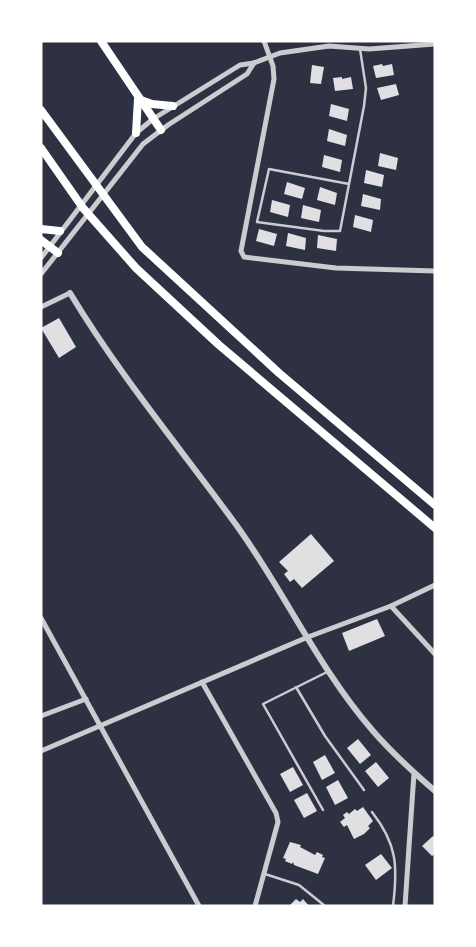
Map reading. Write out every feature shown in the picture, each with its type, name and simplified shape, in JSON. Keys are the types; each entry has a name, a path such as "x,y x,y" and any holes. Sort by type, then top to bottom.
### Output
{"highway":[{"path":"101,41 138,99 161,130"},
{"path":"138,99 152,104 173,106"},
{"path":"136,133 138,99"},
{"path":"41,110 142,247 279,373 435,505"},
{"path":"41,148 83,208 136,268 220,345 435,528"},
{"path":"41,229 60,231"},
{"path":"41,240 58,253"}],"street":[{"path":"264,41 271,57 274,79 242,251 244,257 336,268 435,271"},
{"path":"41,258 105,171 136,133 153,119 240,65 254,63 280,53 329,46 398,48 435,44"},
{"path":"41,274 143,144 161,130 247,74 254,63"},
{"path":"41,307 70,293 96,337 238,528 329,672 371,730 435,791"},
{"path":"41,751 308,637 391,606 435,585"},
{"path":"391,606 435,654"},
{"path":"41,618 199,906"},
{"path":"202,682 276,813 278,822 255,906"},
{"path":"41,716 86,699"},
{"path":"404,906 414,773"}],"lane":[{"path":"349,184 269,169 257,222 340,231 349,184 366,88 360,48"},
{"path":"323,810 263,704 329,672"},
{"path":"296,687 325,736 364,790"},
{"path":"372,812 388,834 394,853 396,872 393,906"},
{"path":"264,873 299,885 325,906"}],"building":[{"path":"382,64 383,66 392,64 394,75 376,78 373,66"},
{"path":"312,65 324,67 321,84 310,83"},
{"path":"342,77 342,79 351,77 353,89 335,91 333,78"},
{"path":"396,84 399,95 381,100 377,88"},
{"path":"331,104 349,109 347,121 329,116"},
{"path":"329,129 347,135 345,146 327,141"},
{"path":"380,153 398,158 396,170 378,166"},
{"path":"324,155 342,160 340,172 322,167"},
{"path":"366,170 384,175 382,187 364,183"},
{"path":"287,182 305,188 302,199 284,194"},
{"path":"320,187 337,193 335,205 317,200"},
{"path":"363,194 381,199 380,210 361,206"},
{"path":"272,200 290,205 288,217 270,212"},
{"path":"303,205 321,210 319,222 301,218"},
{"path":"355,215 373,220 371,232 353,227"},
{"path":"259,229 277,234 274,246 256,241"},
{"path":"288,233 306,238 305,250 286,246"},
{"path":"318,235 337,239 336,251 317,248"},
{"path":"59,318 76,347 59,358 41,328"},
{"path":"311,534 334,561 302,588 294,579 290,582 284,574 288,571 279,562"},
{"path":"377,619 385,636 349,651 342,633"},
{"path":"358,739 371,755 360,764 347,748"},
{"path":"325,755 335,773 322,780 313,762"},
{"path":"376,762 389,778 378,787 365,771"},
{"path":"293,767 303,785 290,792 280,774"},
{"path":"338,780 348,798 335,805 326,787"},
{"path":"307,793 317,811 304,818 294,800"},
{"path":"363,807 373,821 368,826 370,828 364,834 354,839 347,825 344,827 340,822 345,818 343,815 347,812 349,814 355,809 357,811"},
{"path":"433,836 435,838 435,854 432,856 422,846"},
{"path":"290,842 301,845 300,847 315,855 317,852 323,855 322,857 325,858 318,874 294,865 293,862 292,864 285,861 286,859 283,858"},
{"path":"381,854 392,868 376,880 365,865"},
{"path":"296,899 300,902 303,899 309,906 289,906"}]}
